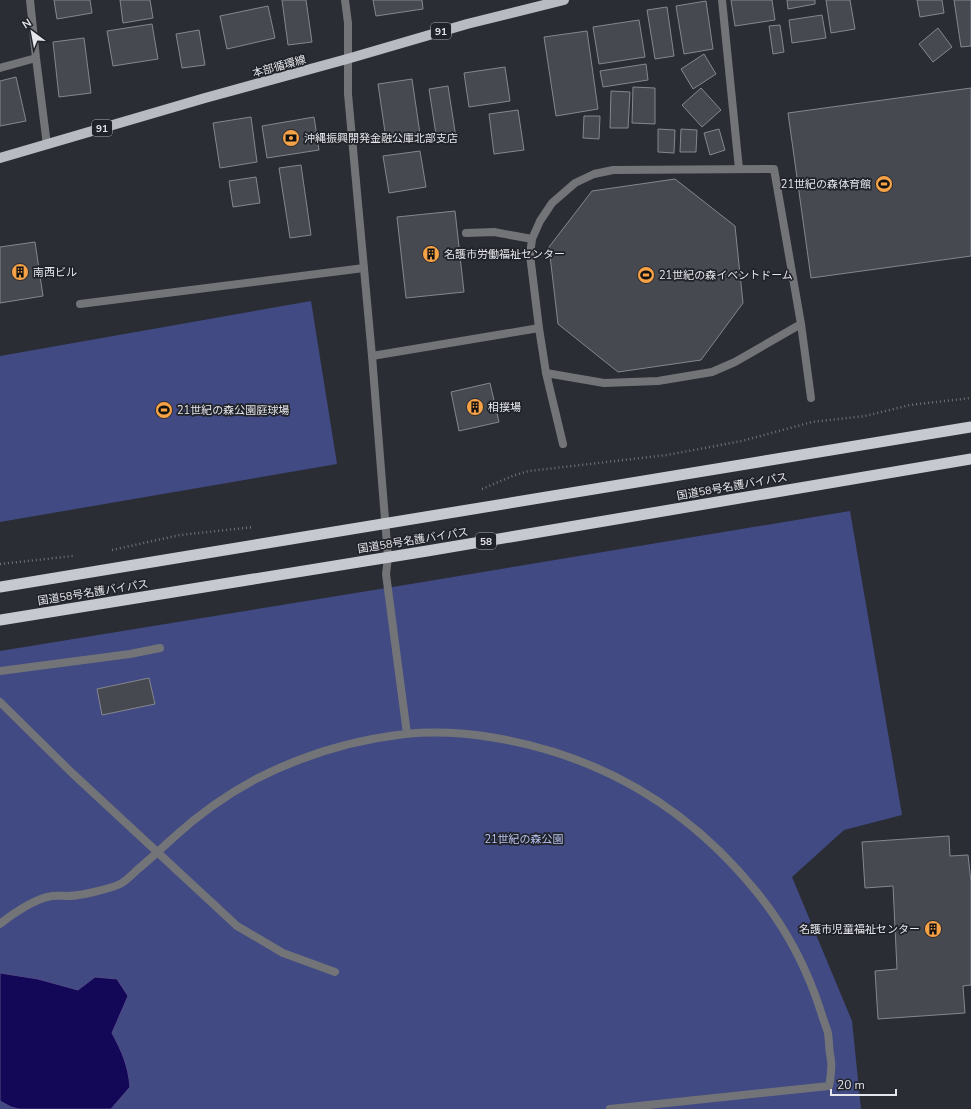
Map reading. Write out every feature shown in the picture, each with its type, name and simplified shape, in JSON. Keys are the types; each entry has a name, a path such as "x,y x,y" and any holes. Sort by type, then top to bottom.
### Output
{"highway":[{"name":"国道58号名護バイパス","path":"0,587 971,427"},
{"name":"国道58号名護バイパス","path":"0,620 388,557 971,459"}],"main road":[{"name":"本部循環線","path":"0,158 467,24 564,0"}],"street":[{"path":"30,0 47,145"},
{"path":"345,0 348,23 348,94 372,356 388,557 386,574 407,734"},
{"path":"722,0 739,169"},
{"path":"0,68 36,58"},
{"path":"563,444 546,373 539,328 530,255 532,239 540,221 552,203 574,183 594,174 613,170 774,168 801,324 811,398"},
{"path":"466,233 494,232 532,239"},
{"path":"80,304 364,268"},
{"path":"546,373 604,383 658,381 712,372 735,362 801,324"},
{"path":"372,356 539,328"},
{"path":"0,671 130,654 160,648"},
{"path":"0,702 72,773 237,926 283,953 335,972"},
{"path":"0,924 20,909 49,896 78,896 121,884 188,825 220,800 278,768 328,749 367,740 407,734 444,733 481,736 518,742 554,752 589,764 654,798 685,820 713,844 739,870 767,905 801,962 816,996 828,1032 832,1069 829,1086 610,1109"}],"path":[{"path":"477,492 529,470 667,455 742,442 812,422 865,416 910,405 971,398"},
{"path":"111,550 180,534 260,526"},
{"path":"0,564 74,556"}],"green space":[{"name":"21世紀の森公園庭球場","path":"311,301 337,464 0,522 0,356"},
{"name":"21世紀の森公園","path":"850,511 902,815 844,830 792,877 852,1021 861,1109 0,1109 0,651"}],"shaded area":[{"path":"0,973 38,979 78,990 95,977 117,979 128,996 112,1033 124,1059 130,1087 111,1109 19,1109 11,1107 0,1101"}],"building":[{"path":"54,0 90,0 92,13 57,19"},
{"path":"120,0 150,0 153,18 123,23"},
{"path":"282,0 306,0 312,42 288,45"},
{"path":"373,0 422,0 423,9 376,16"},
{"path":"731,0 772,0 775,20 735,26"},
{"path":"787,0 815,0 815,4 788,9"},
{"path":"826,0 850,0 855,29 831,33"},
{"path":"917,0 942,0 944,13 920,17"},
{"path":"954,0 971,0 971,46 961,47"},
{"path":"706,1 713,49 684,54 676,6"},
{"path":"268,6 275,38 227,49 220,16"},
{"path":"667,7 674,56 655,59 647,10"},
{"path":"822,15 826,38 792,43 789,20"},
{"path":"639,20 645,57 599,64 593,27"},
{"path":"152,24 158,59 113,66 107,31"},
{"path":"780,25 784,52 773,54 769,26"},
{"path":"938,28 952,47 933,62 919,44"},
{"path":"199,30 205,65 182,68 176,34"},
{"path":"587,31 598,109 556,116 544,37"},
{"path":"84,38 91,93 59,97 53,42"},
{"path":"704,54 716,74 693,89 681,69"},
{"path":"646,64 648,80 603,87 600,71"},
{"path":"505,67 510,101 469,107 464,73"},
{"path":"16,77 26,121 0,126 0,81"},
{"path":"412,79 420,134 386,139 378,84"},
{"path":"448,86 456,138 437,141 429,89"},
{"path":"633,87 655,88 655,124 632,123"},
{"path":"701,88 721,110 702,127 682,105"},
{"name":"21世紀の森体育館","path":"971,88 971,256 811,278 788,113"},
{"path":"611,91 630,92 628,128 610,128"},
{"path":"518,110 524,150 494,154 489,114"},
{"path":"584,116 600,116 599,139 583,138"},
{"path":"251,117 257,162 220,168 213,123"},
{"name":"沖縄振興開発金融公庫北部支店","path":"314,117 319,150 267,158 262,126"},
{"path":"658,129 675,130 674,153 658,152"},
{"path":"681,129 697,130 696,152 680,152"},
{"path":"719,129 725,150 710,155 704,133"},
{"path":"420,151 426,187 389,193 383,156"},
{"path":"301,165 311,235 290,238 279,168"},
{"path":"256,177 260,203 233,207 229,181"},
{"name":"21世紀の森イベントドーム","path":"675,179 735,226 743,303 701,360 618,372 558,324 549,247 592,191"},
{"name":"名護市労働福祉センター","path":"455,211 464,292 406,298 397,217"},
{"name":"南西ビル","path":"35,242 43,296 0,303 0,247"},
{"name":"相撲場","path":"490,383 499,422 459,431 451,392"},
{"path":"149,678 155,704 102,715 97,689"},
{"name":"名護市児童福祉センター","path":"949,836 950,856 968,855 971,882 971,985 963,986 965,1013 878,1019 875,971 897,969 893,886 865,888 862,842"}],"place":[{"name":"沖縄振興開発金融公庫北部支店","path":"291,138"},
{"name":"21世紀の森体育館","path":"884,184"},
{"name":"名護市労働福祉センター","path":"431,254"},
{"name":"南西ビル","path":"20,272"},
{"name":"21世紀の森イベントドーム","path":"646,275"},
{"name":"相撲場","path":"475,407"},
{"name":"21世紀の森公園庭球場","path":"164,410"},
{"name":"名護市児童福祉センター","path":"933,929"}]}
